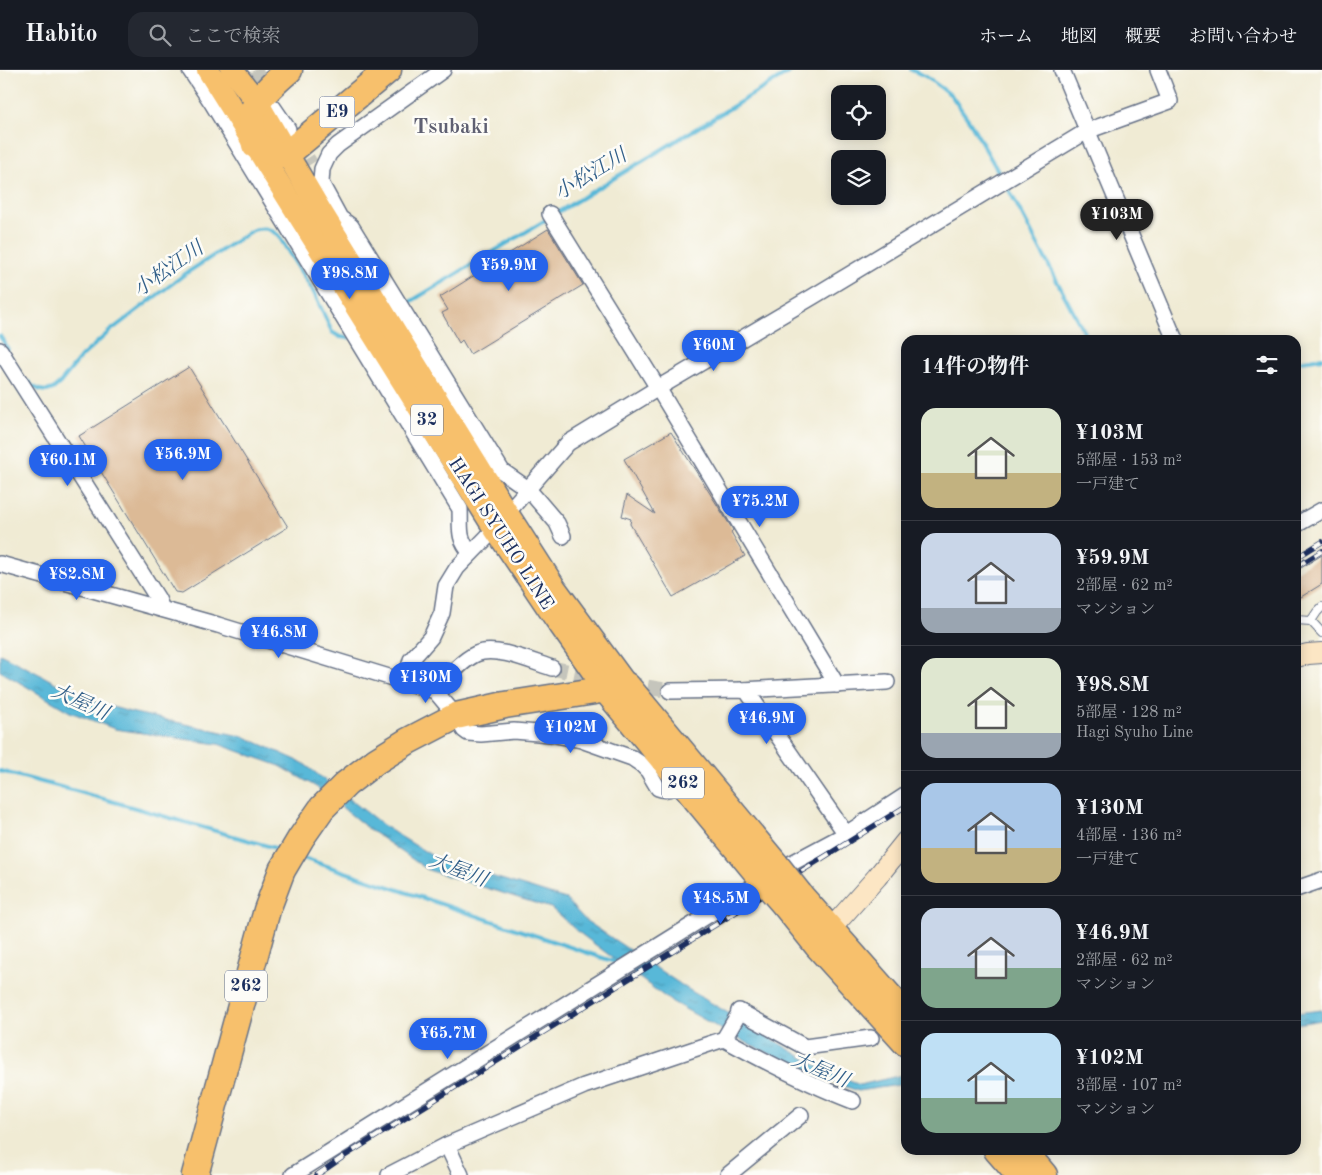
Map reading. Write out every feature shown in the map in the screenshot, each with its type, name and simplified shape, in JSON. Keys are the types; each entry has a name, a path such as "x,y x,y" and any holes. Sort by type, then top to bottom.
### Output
{"highway":[{"path":"287,142 280,155 254,145 251,117 253,109 265,104 289,70"},
{"name":"E9","path":"287,142 388,70"},
{"name":"262","path":"194,1175 267,910 282,870 322,808 346,784 376,762 408,741 456,716 513,704 616,688"},
{"name":"262","path":"616,688 681,780 767,870"},
{"name":"262","path":"616,688 824,937 901,1037"},
{"name":"262","path":"824,937 901,1010"},
{"path":"1001,1155 1019,1175"},
{"path":"1027,1155 1044,1175"}],"main road":[{"name":"HAGI SYUHO LINE","path":"208,70 254,145 501,521"},
{"name":"HAGI SYUHO LINE","path":"232,70 265,104 561,626 616,688"}],"street":[{"path":"190,70 460,509 461,538 464,546 471,553"},
{"path":"444,70 338,145 316,166 321,183 340,218 350,226 502,471 528,489 556,523 563,536"},
{"path":"1062,70 1173,335"},
{"path":"405,680 411,660 430,637 442,613 446,586 457,568 501,521 568,443 1087,131 1170,101 1158,70"},
{"path":"550,214 658,388 837,685"},
{"path":"0,350 158,599 162,609"},
{"path":"1301,522 1322,510"},
{"path":"0,564 162,609 435,690 468,733 481,734 514,731 550,734 581,740 632,758 648,771 658,788 669,789 681,780"},
{"path":"435,690 464,662 476,654 488,651 500,652 552,668"},
{"path":"1301,656 1322,653"},
{"path":"670,691 742,690 887,682"},
{"path":"742,690 746,690 846,834"},
{"path":"293,1175 790,864 846,834 901,798"},
{"path":"824,937 901,847"},
{"path":"1301,887 1322,880"},
{"path":"389,1175 448,1146 584,1086 725,1037 738,1015 738,1011 805,1047 871,1038"},
{"path":"725,1037 779,1069 853,1101"},
{"path":"728,1175 802,1116"},
{"path":"448,1146 461,1175"}],"lane":[{"path":"1311,621 1322,607"},
{"path":"1301,620 1311,621 1322,634"}],"water":[{"name":"大屋川","path":"0,654 85,699 130,712 245,737 303,763 387,828 439,860 566,899 585,920 686,988 829,1073 860,1085 901,1075 901,1085 858,1091 813,1075 735,1037 669,1000 577,931 551,908 428,870 370,830 318,788 280,766 218,744 115,729 70,712 0,671"},
{"path":"1322,1010 1322,1020 1301,1023 1301,1012"}],"building":[{"path":"548,229 583,285 470,354 462,340 459,343 442,313 448,310 440,297"},
{"path":"189,367 288,527 182,593 175,592 79,436"},
{"path":"671,432 733,530 731,532 745,556 673,597 630,524 631,519 622,516 627,495 655,514 624,459"},
{"path":"1322,555 1322,584 1301,597 1301,568"}],"waterway":[{"name":"小松江川","path":"555,214 793,70"},
{"name":"小松江川","path":"911,70 925,76 951,95 970,122 999,173"},
{"name":"小松江川","path":"1008,188 1085,335"},
{"name":"小松江川","path":"405,305 549,218"},
{"name":"小松江川","path":"29,382 40,390 47,391 53,389 81,357 110,331 185,274 253,230 260,229 266,229 278,235 314,293 332,332 340,337 348,338"},
{"name":"小松江川","path":"0,336 8,349"},
{"name":"小松江川","path":"1301,361 1322,358"},
{"path":"0,771 282,850"},
{"path":"300,857 620,965"}],"tunnel":[{"path":"255,70 269,98"},
{"path":"295,139 311,164"},
{"path":"552,668 600,678"},
{"path":"625,683 670,691"}],"railway":[{"path":"1301,555 1322,542"},
{"path":"1301,564 1322,551"},
{"path":"317,1175 901,809"}],"district":[{"name":"Tsubaki","path":"451,127"}]}
